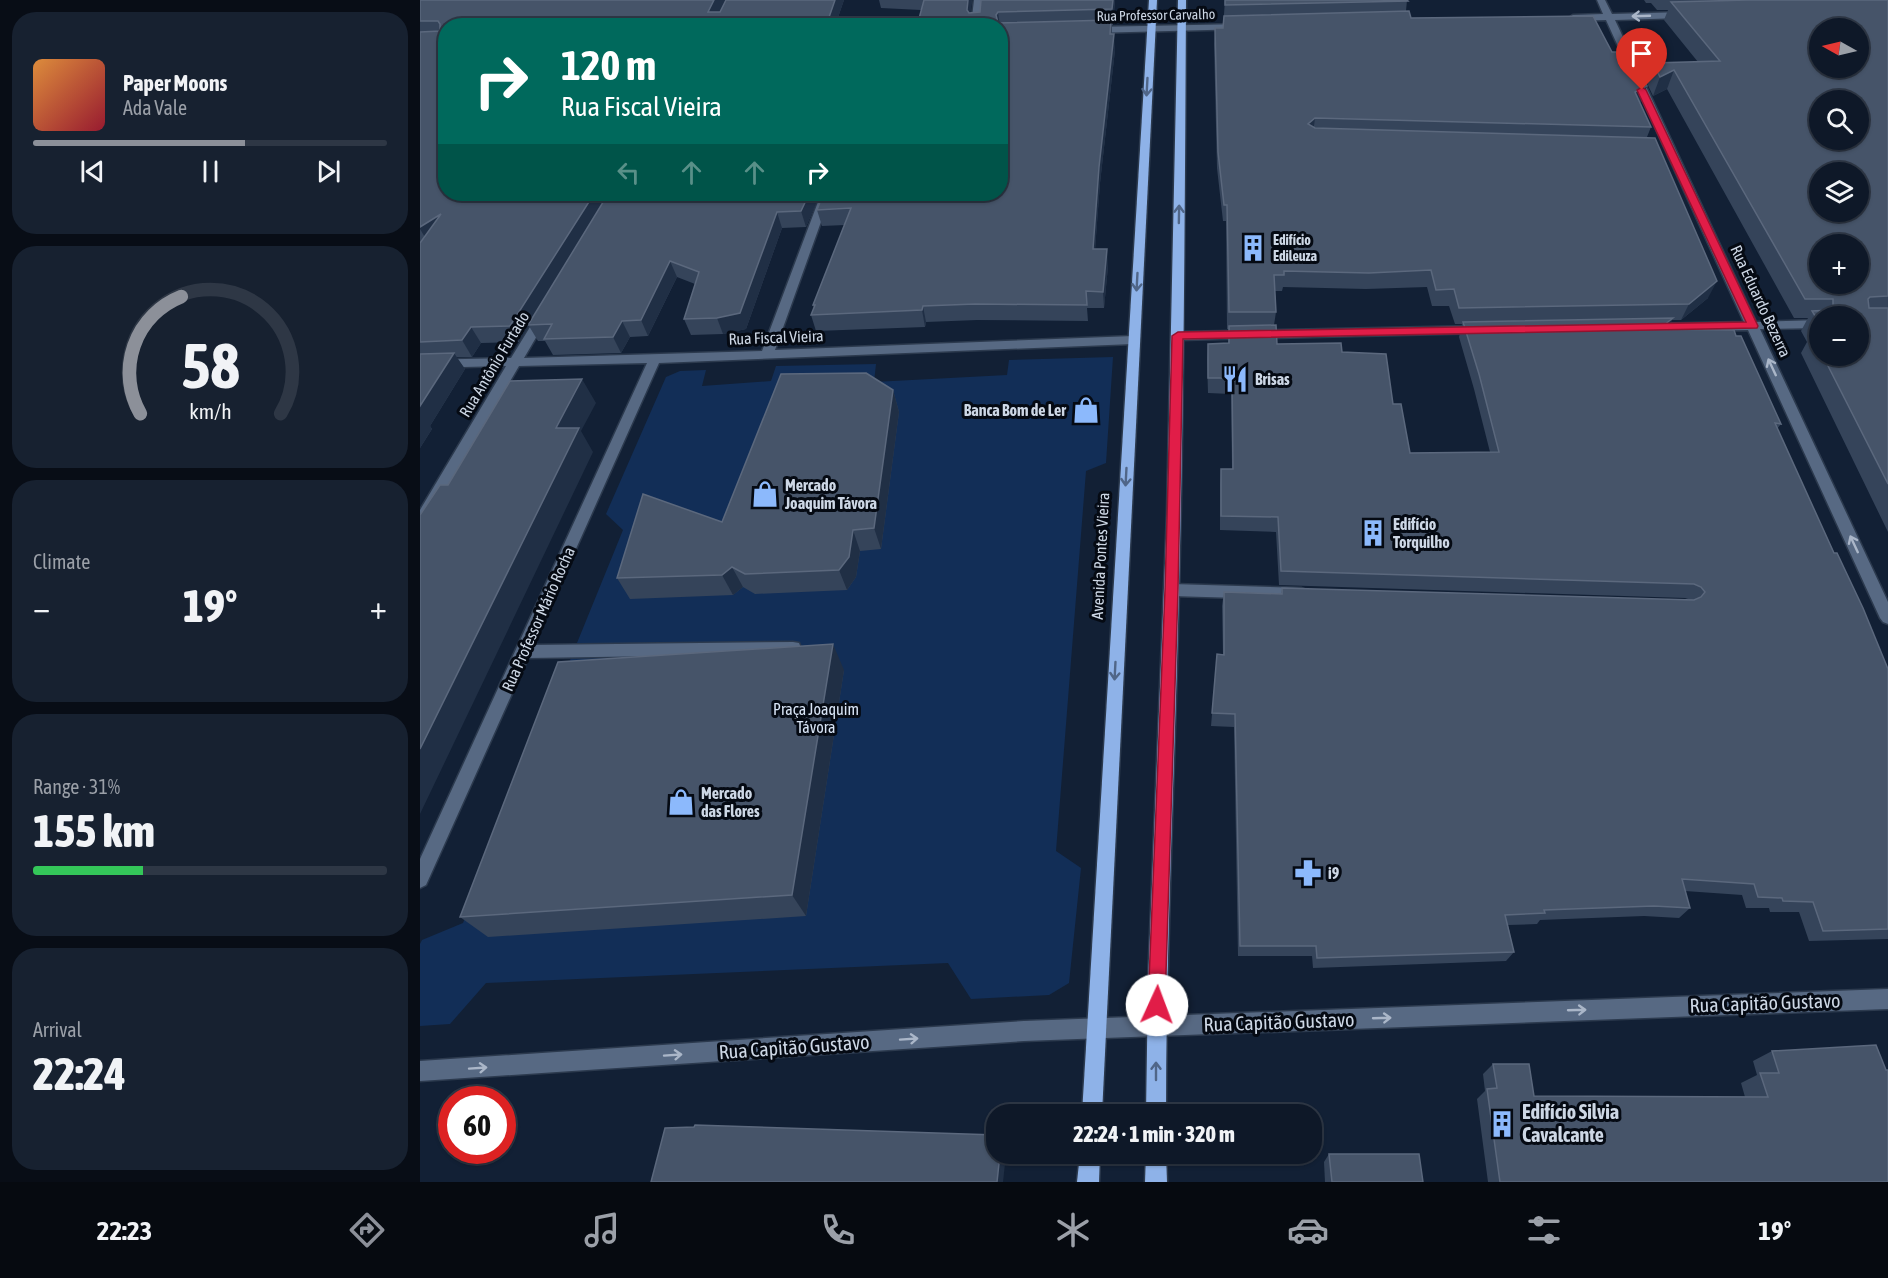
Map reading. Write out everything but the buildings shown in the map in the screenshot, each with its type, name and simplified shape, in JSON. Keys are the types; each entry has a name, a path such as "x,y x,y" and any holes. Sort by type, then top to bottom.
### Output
{"main road":[{"name":"Avenida Pontes Vieira","path":"1092,1104 1153,0"},
{"path":"1156,1104 1156,1027 1172,590 1178,336 1182,0"},
{"path":"1088,1182 1089,1164"},
{"path":"1156,1164 1156,1182"}],"street":[{"path":"976,18 978,0"},
{"name":"Rua Eduardo Bezerra","path":"1600,0 1663,148 1753,326 1883,597 1888,618"},
{"path":"1566,18 1696,15"},
{"name":"Rua Professor Carvalho","path":"1080,31 1248,26"},
{"path":"767,354 823,201"},
{"name":"Rua Antônio Furtado","path":"420,522 550,302"},
{"path":"1635,328 1809,324"},
{"path":"1178,336 1493,330"},
{"name":"Rua Fiscal Vieira","path":"420,364 655,359 1133,340"},
{"name":"Rua Professor Mário Rocha","path":"420,879 655,359"},
{"path":"1172,590 1315,594"},
{"path":"523,652 814,647"},
{"name":"Rua Capitão Gustavo","path":"420,1071 1024,1032 1888,999"}],"green space":[{"name":"Praça Joaquim Távora","path":"1113,357 1106,463 1086,471 1056,851 1081,868 1069,983 1049,995 971,999 948,963 486,983 450,1024 420,1026 420,944 422,940 463,923 623,530 606,514 666,377 680,371 706,370 702,386 771,381 776,366 876,364 874,382 1007,375 1009,360"}],"place":[{"name":"Edifício Edileuza","path":"1253,248"},
{"name":"Brisas","path":"1235,379"},
{"name":"Banca Bom de Ler","path":"1086,410"},
{"name":"Mercado Joaquim Távora","path":"765,494"},
{"name":"Edifício Torquilho","path":"1373,533"},
{"name":"Mercado das Flores","path":"681,802"},
{"name":"i9","path":"1308,873"},
{"name":"Edifício Silvia Cavalcante","path":"1502,1124"}],"route":[{"path":"1157,1005 1172,590 1178,336 1753,326 1642,90"}]}
